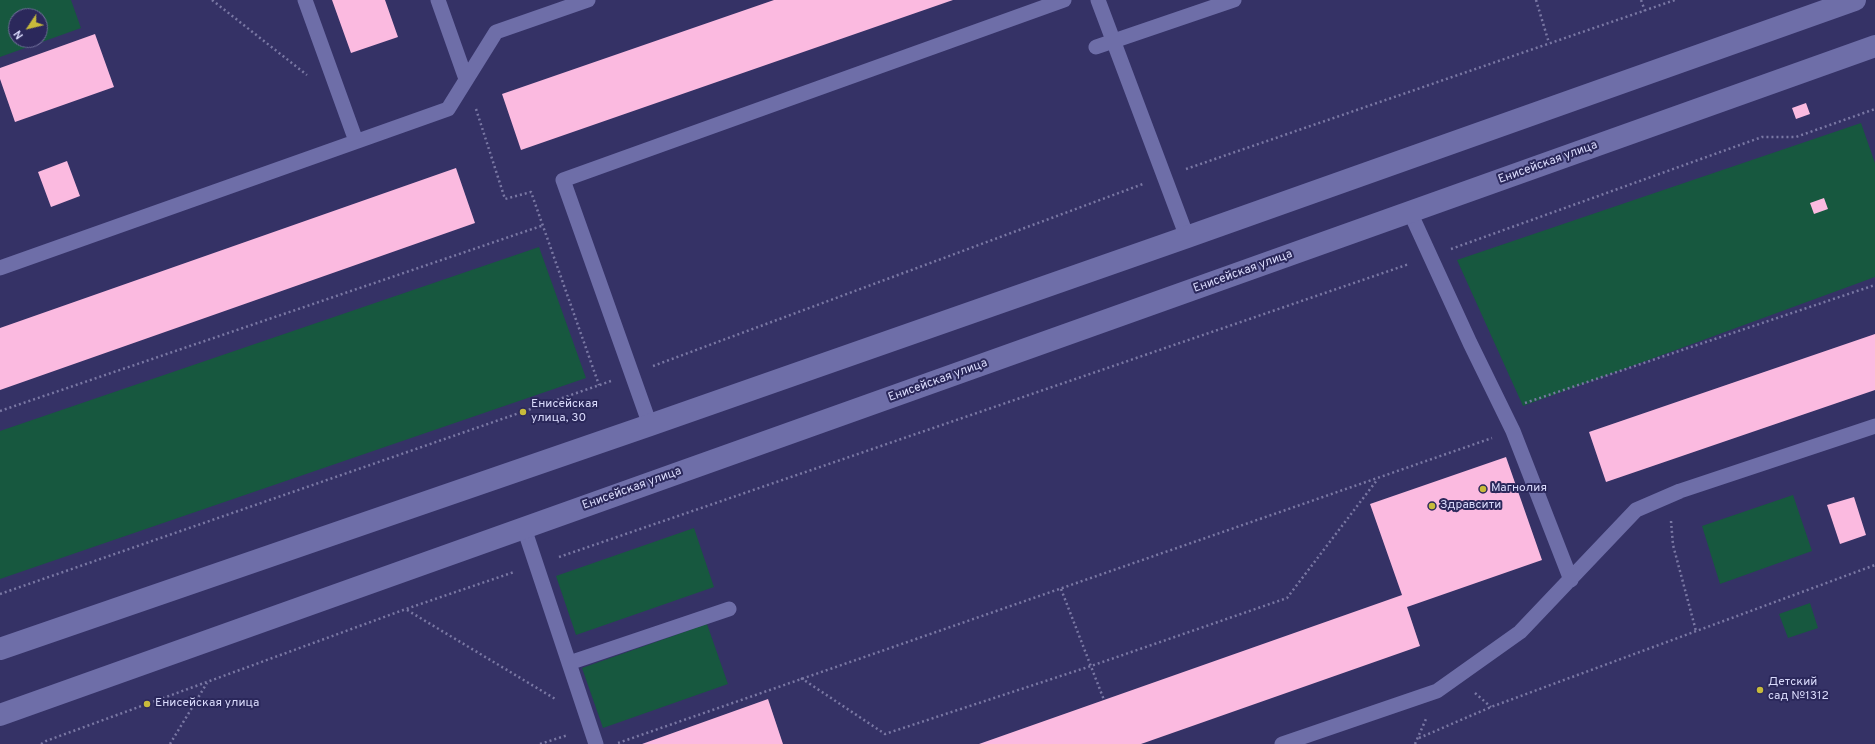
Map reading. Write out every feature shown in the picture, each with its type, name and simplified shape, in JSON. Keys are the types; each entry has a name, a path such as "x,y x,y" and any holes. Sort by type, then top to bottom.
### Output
{"main road":[{"path":"0,649 1187,238 1855,0"},
{"name":"Енисейская улица","path":"0,715 1875,46"}],"lane":[{"path":"306,0 356,141"},
{"path":"438,0 466,79"},
{"path":"0,268 448,109 496,32 588,0"},
{"path":"650,425 563,180 1064,0"},
{"path":"1098,0 1187,238"},
{"path":"1096,47 1234,0"},
{"path":"1410,212 1429,256 1513,431 1571,580"},
{"path":"1282,744 1437,691 1520,632 1636,510 1680,491 1875,426"},
{"path":"524,528 596,744"},
{"path":"569,663 729,609"}],"path":[{"path":"212,0 312,80"},
{"path":"1536,0 1549,43"},
{"path":"1641,0 1644,11"},
{"path":"0,594 632,374 1164,176 1675,0"},
{"path":"466,79 505,199 531,192 544,225 599,385"},
{"path":"41,744 406,609 1429,256 1762,137 1796,137 1875,109"},
{"path":"0,411 544,225"},
{"path":"1503,411 1875,285"},
{"path":"614,744 1513,431"},
{"path":"801,678 886,734 1091,666 1287,598 1378,479"},
{"path":"1680,491 1671,515 1673,545 1696,631"},
{"path":"1419,738 1490,707 1875,565"},
{"path":"1061,589 1104,700"},
{"path":"406,609 558,701"},
{"path":"170,744 207,683"},
{"path":"540,744 591,726"}],"green space":[{"path":"0,0 71,0 81,28 48,40 48,8 8,8 8,48 25,48 0,57"},
{"path":"1861,123 1875,163 1875,277 1523,406 1457,260"},
{"path":"539,247 586,378 0,579 0,431"},
{"path":"1793,495 1812,551 1720,584 1702,526"},
{"path":"694,528 714,587 576,635 556,576"},
{"path":"1810,603 1818,628 1788,638 1779,614"},
{"path":"707,624 728,684 603,728 582,668"}],"building":[{"path":"332,0 385,0 398,37 351,53"},
{"path":"774,0 953,0 521,150 502,94"},
{"path":"95,34 114,87 15,122 0,79 0,68"},
{"path":"1806,103 1810,114 1796,119 1792,108"},
{"path":"67,161 80,196 51,207 38,172"},
{"path":"456,168 475,223 0,390 0,328"},
{"path":"1824,198 1828,209 1814,214 1810,203"},
{"path":"1875,334 1875,390 1606,482 1589,432"},
{"path":"1506,457 1542,560 1407,607 1420,646 1141,744 979,744 1402,595 1370,504"},
{"path":"1854,497 1866,535 1840,544 1827,505"},
{"path":"768,699 783,744 642,744"}],"place":[{"name":"Енисейская улица, 30","path":"523,412"},
{"name":"Магнолия","path":"1483,489"},
{"name":"Здравсити","path":"1432,506"},
{"name":"Детский сад №1312","path":"1760,690"},
{"name":"Енисейская улица","path":"147,704"}]}
